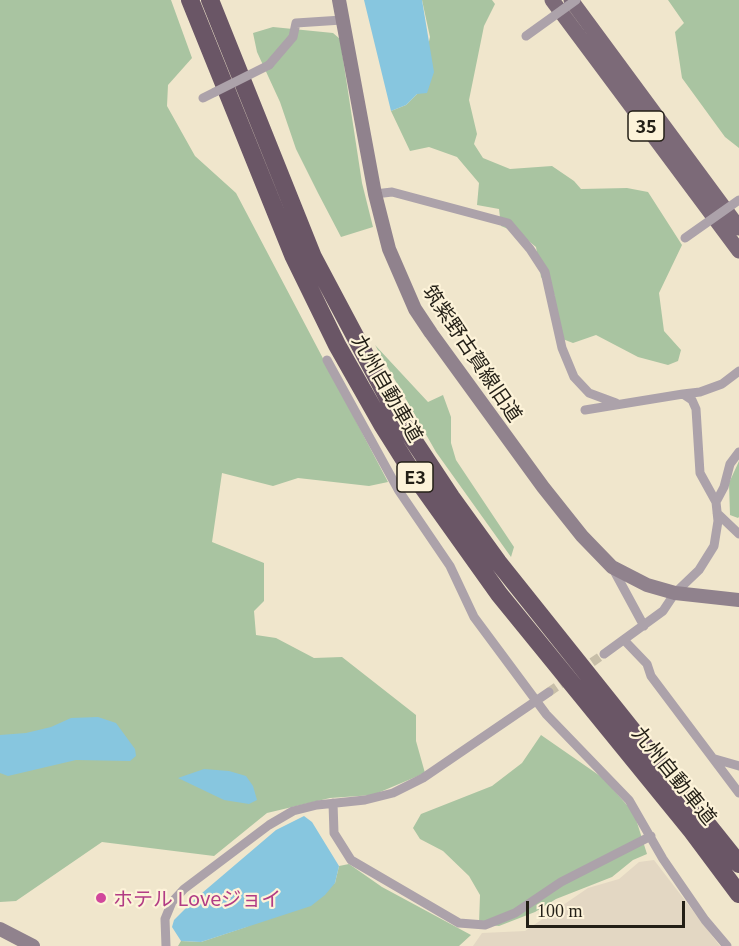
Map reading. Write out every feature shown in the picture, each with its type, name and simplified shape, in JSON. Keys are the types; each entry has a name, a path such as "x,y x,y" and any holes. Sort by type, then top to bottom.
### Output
{"highway":[{"name":"九州自動車道","path":"190,0 293,255 337,345 383,426 452,531 499,594 692,831 739,894"},
{"name":"九州自動車道","path":"210,0 313,257 398,417 498,562 739,864"}],"main road":[{"name":"35","path":"552,0 739,251"},
{"name":"35","path":"571,0 739,228"}],"street":[{"name":"筑紫野古賀線旧道","path":"339,0 375,194 389,249 415,309 543,487 582,537 612,567 647,585 675,592 739,600"},
{"path":"526,36 576,0"},
{"path":"203,98 269,65 293,37 296,23 342,20"},
{"path":"375,194 392,192 508,223 530,249 545,272 562,348 574,377 588,393 618,404"},
{"path":"685,238 739,200"},
{"path":"327,360 399,491 450,566 474,617 546,714 629,800 663,859 699,911 727,946"},
{"path":"585,410 700,392 722,384 739,371"},
{"path":"604,654 663,610 675,592 699,570 714,546 716,502 700,473 696,409 692,400 683,394"},
{"path":"716,502 724,487 730,464 739,452"},
{"path":"717,513 739,534"},
{"path":"612,567 644,626"},
{"path":"624,640 647,664 651,676 739,793"},
{"path":"166,946 165,919 171,902 184,889 269,825 293,811 333,803 366,800 393,793 423,778 549,693"},
{"path":"715,759 739,766"},
{"path":"333,803 334,833 351,860 459,923 485,925 515,913 561,882 651,836"},
{"path":"0,929 33,946"}],"shaded area":[{"path":"654,860 720,946 473,946 482,933 525,931 588,888 619,879 639,862"}],"green space":[{"path":"0,0 171,0 192,58 168,85 167,106 195,156 236,193 388,482 369,486 298,478 273,486 222,473 212,542 264,563 264,601 254,611 256,635 276,638 314,658 342,657 416,715 416,741 425,773 373,795 330,798 267,813 214,856 102,842 16,901 0,902"},
{"path":"422,0 492,0 495,4 484,26 469,100 477,134 474,144 483,158 510,169 552,166 574,181 581,189 627,188 648,192 682,245 659,293 664,331 681,350 678,361 668,365 638,357 596,335 573,343 560,338 555,325 555,296 541,277 536,247 520,234 501,226 499,209 477,205 479,183 457,157 429,147 410,151 391,111 406,105 417,94 430,37"},
{"path":"668,0 739,0 739,148 725,137 682,78 675,32 684,23"},
{"path":"273,27 333,33 340,39 362,183 373,227 341,237 296,149 280,102 257,52 253,33"},
{"path":"375,345 428,402 443,395 451,417 451,443 456,460 514,547 511,557 436,452"},
{"path":"739,461 738,518 730,515 729,483"},
{"path":"541,735 603,778 634,813 647,854 633,860 612,877 556,899 535,912 499,926 479,924 480,895 469,876 443,851 420,839 413,828 421,814 492,786 522,763"},
{"path":"349,864 382,887 471,935 459,946 178,946 181,941 201,942 246,927 335,883 339,866"}],"water":[{"path":"364,0 422,0 434,72 427,93 417,94 406,105 391,111"},
{"path":"98,717 116,723 135,749 136,756 130,761 76,760 8,776 0,773 0,735 26,733 51,727 71,718"},
{"path":"204,769 229,771 246,776 253,786 257,800 249,804 224,800 178,778"},
{"path":"304,816 312,822 339,866 335,883 325,895 311,906 201,942 181,941 172,927 174,920 195,899 276,830"}],"tunnel":[{"path":"581,670 604,654"},
{"path":"549,692 569,678"}],"place":[{"name":"ホテル Loveジョイ","path":"101,898"}]}
